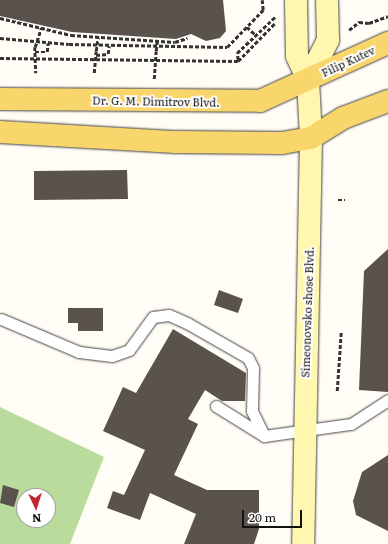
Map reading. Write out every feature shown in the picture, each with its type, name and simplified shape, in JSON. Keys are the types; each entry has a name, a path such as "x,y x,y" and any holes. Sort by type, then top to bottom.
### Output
{"main road":[{"name":"Simeonovsko shose Blvd.","path":"308,80 328,40 327,0"},
{"name":"Simeonovsko shose Blvd.","path":"289,8 297,56 308,80 311,138 304,431 303,544"},
{"name":"Filip Kutev","path":"308,80 388,43"},
{"name":"Dr. G. M. Dimitrov Blvd.","path":"0,100 260,101 308,80"},
{"path":"0,132 176,142 259,143 311,138 343,118 388,101"}],"lane":[{"path":"2,318 79,352 112,356 128,350 153,317 169,316 187,323 248,358 253,368 252,411 264,436"},
{"path":"216,406 264,436 351,424 388,400"}],"path":[{"path":"0,38 108,46 227,47 263,10 262,0"},
{"path":"0,58 238,61 289,8"},
{"path":"238,61 237,53 274,16"},
{"path":"355,27 359,22 369,23 388,16"},
{"path":"0,18 41,28 98,37 157,40 187,38"},
{"path":"247,27 256,35"},
{"path":"36,73 35,47 41,28"},
{"path":"94,73 98,37"},
{"path":"153,86 157,40"},
{"path":"35,52 47,52 48,42"},
{"path":"96,55 108,54 108,46"},
{"path":"338,200 345,200"},
{"path":"337,391 341,332"}],"green space":[{"path":"0,407 104,457 70,544 0,544"}],"building":[{"path":"0,0 223,0 226,31 220,38 206,41 191,34 176,39 72,32 0,16"},
{"path":"127,170 128,199 34,200 34,171"},
{"path":"388,249 388,392 359,390 364,271"},
{"path":"219,290 243,299 238,313 214,305"},
{"path":"68,308 103,308 103,331 78,331 78,323 68,323"},
{"path":"173,329 246,373 245,401 222,401 205,390 188,419 198,424 174,475 207,490 259,490 259,529 254,544 184,544 196,514 150,493 140,520 107,508 113,491 124,495 145,450 103,431 123,387 136,393"},
{"path":"388,455 388,531 356,515 353,501 362,472"},
{"path":"3,485 16,489 16,500 14,507 0,503"}]}
